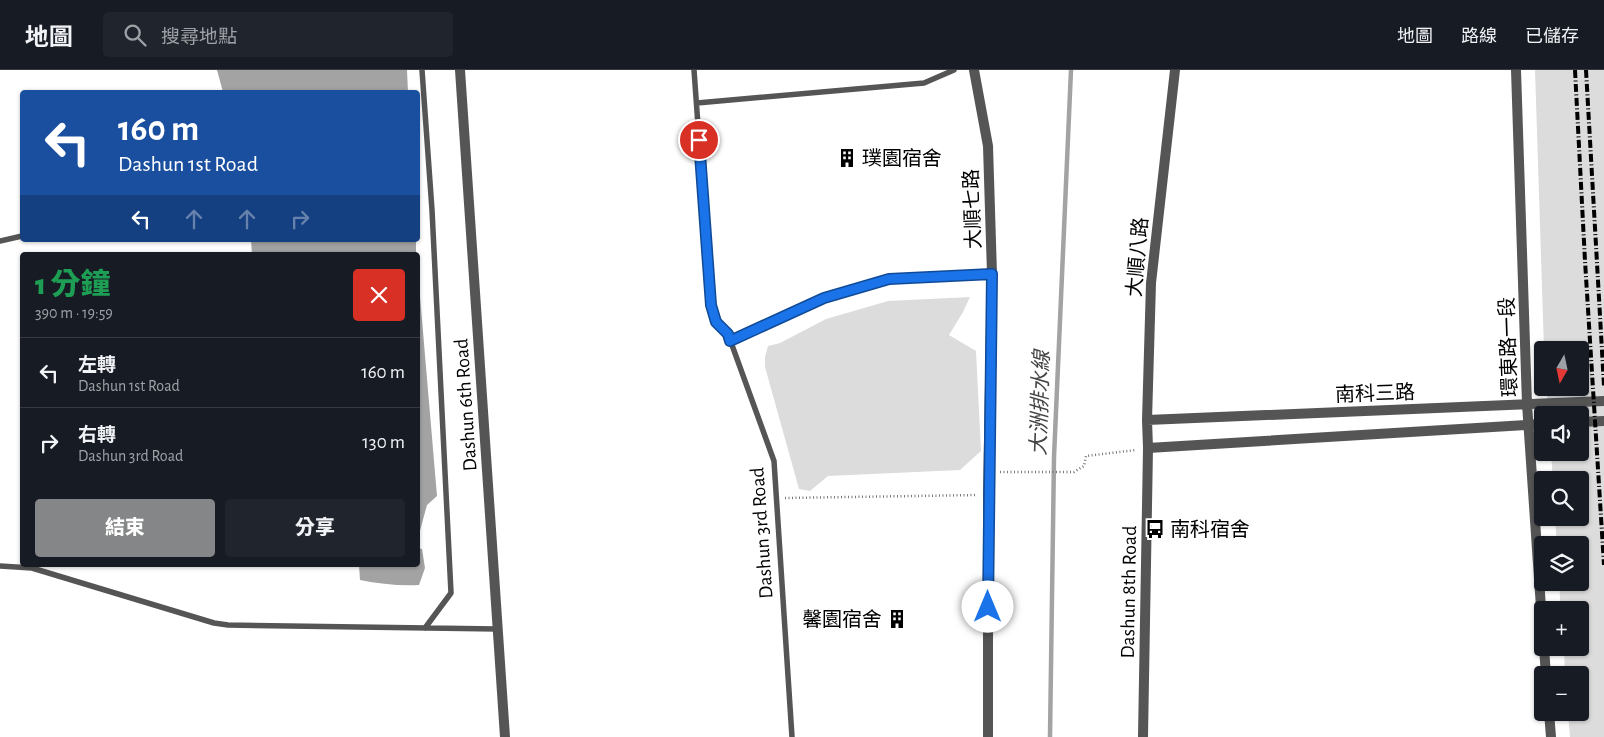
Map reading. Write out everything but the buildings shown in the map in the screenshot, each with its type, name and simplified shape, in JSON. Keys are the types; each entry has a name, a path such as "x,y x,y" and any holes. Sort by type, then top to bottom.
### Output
{"street":[{"name":"Dashun 6th Road","path":"460,70 505,737"},
{"name":"大順七路","path":"974,70 988,146 992,274 988,495 988,737"},
{"name":"大順八路","path":"1148,448 1146,420 1151,282 1175,70"},
{"name":"環東路一段","path":"1516,70 1527,404 1541,601"},
{"name":"南科三路","path":"1146,420 1604,402"},
{"path":"1589,422 1604,421"},
{"name":"南科三路","path":"1148,448 1534,425"},
{"name":"Dashun 8th Road","path":"1143,737 1148,448"},
{"path":"1550,721 1551,737"}],"lane":[{"path":"422,70 432,210 451,594 426,628"},
{"name":"Dashun 3rd Road","path":"694,70 711,305 716,322 728,334 774,461 792,737"},
{"path":"697,103 924,83 954,70"},
{"path":"0,241 20,236"},
{"path":"730,341 824,298 889,279 992,274"},
{"path":"0,566 32,568 214,624 497,629"}],"path":[{"path":"1003,472 1074,472 1084,466 1086,456 1148,448"},
{"path":"776,498 988,495"}],"shaded area":[{"path":"217,70 407,70 408,90 222,90"},
{"path":"1535,70 1604,70 1604,737 1570,737 1569,721 1589,721 1589,666 1565,666 1564,656 1589,656 1589,601 1560,601 1560,591 1589,591 1589,536 1556,536 1556,526 1589,526 1589,471 1552,471 1552,461 1589,461 1589,406 1548,406 1547,396 1589,396 1589,341 1544,341"},
{"path":"251,242 416,242 416,252 252,252"},
{"path":"420,296 437,496 427,505 420,531"},
{"path":"970,297 949,335 976,351 981,451 960,470 828,476 810,491 799,489 765,367 768,346 780,343 826,319 888,301"},
{"path":"420,548 422,549 425,568 419,585 375,583 360,580 359,567 420,567"}],"waterway":[{"name":"大洲排水線","path":"1050,737 1054,457 1071,70"}],"railway":[{"path":"1575,70 1604,565"},
{"path":"1586,70 1604,386"}],"place":[{"name":"璞園宿舍","path":"847,158"},
{"name":"南科宿舍","path":"1155,529"},
{"name":"馨園宿舍","path":"897,619"}],"route":[{"path":"699,140 711,305 716,322 728,334 730,341 824,298 889,279 992,274 988,607"}]}
